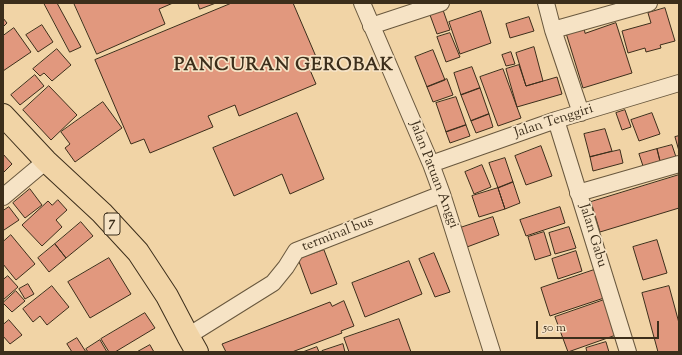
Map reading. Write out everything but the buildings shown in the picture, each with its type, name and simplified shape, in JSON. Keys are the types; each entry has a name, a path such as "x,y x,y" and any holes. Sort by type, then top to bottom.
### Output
{"highway":[{"name":"7","path":"3,115 46,161 102,213 138,252 167,296 192,344"}],"street":[{"name":"Jalan Patuan Anggi","path":"362,3 431,164 442,194 492,352"},
{"path":"371,26 441,3"},
{"path":"546,3 553,30 581,113"},
{"path":"553,30 649,3"},
{"name":"Jalan Tenggiri","path":"431,164 556,120 679,83"},
{"name":"Jalan Gabu","path":"556,120 628,352"},
{"path":"3,198 46,161"},
{"path":"578,193 679,164"},
{"name":"terminal bus","path":"192,344 273,283 286,267 296,251 442,194"}],"district":[{"name":"PANCURAN GEROBAK","path":"284,67"}]}
